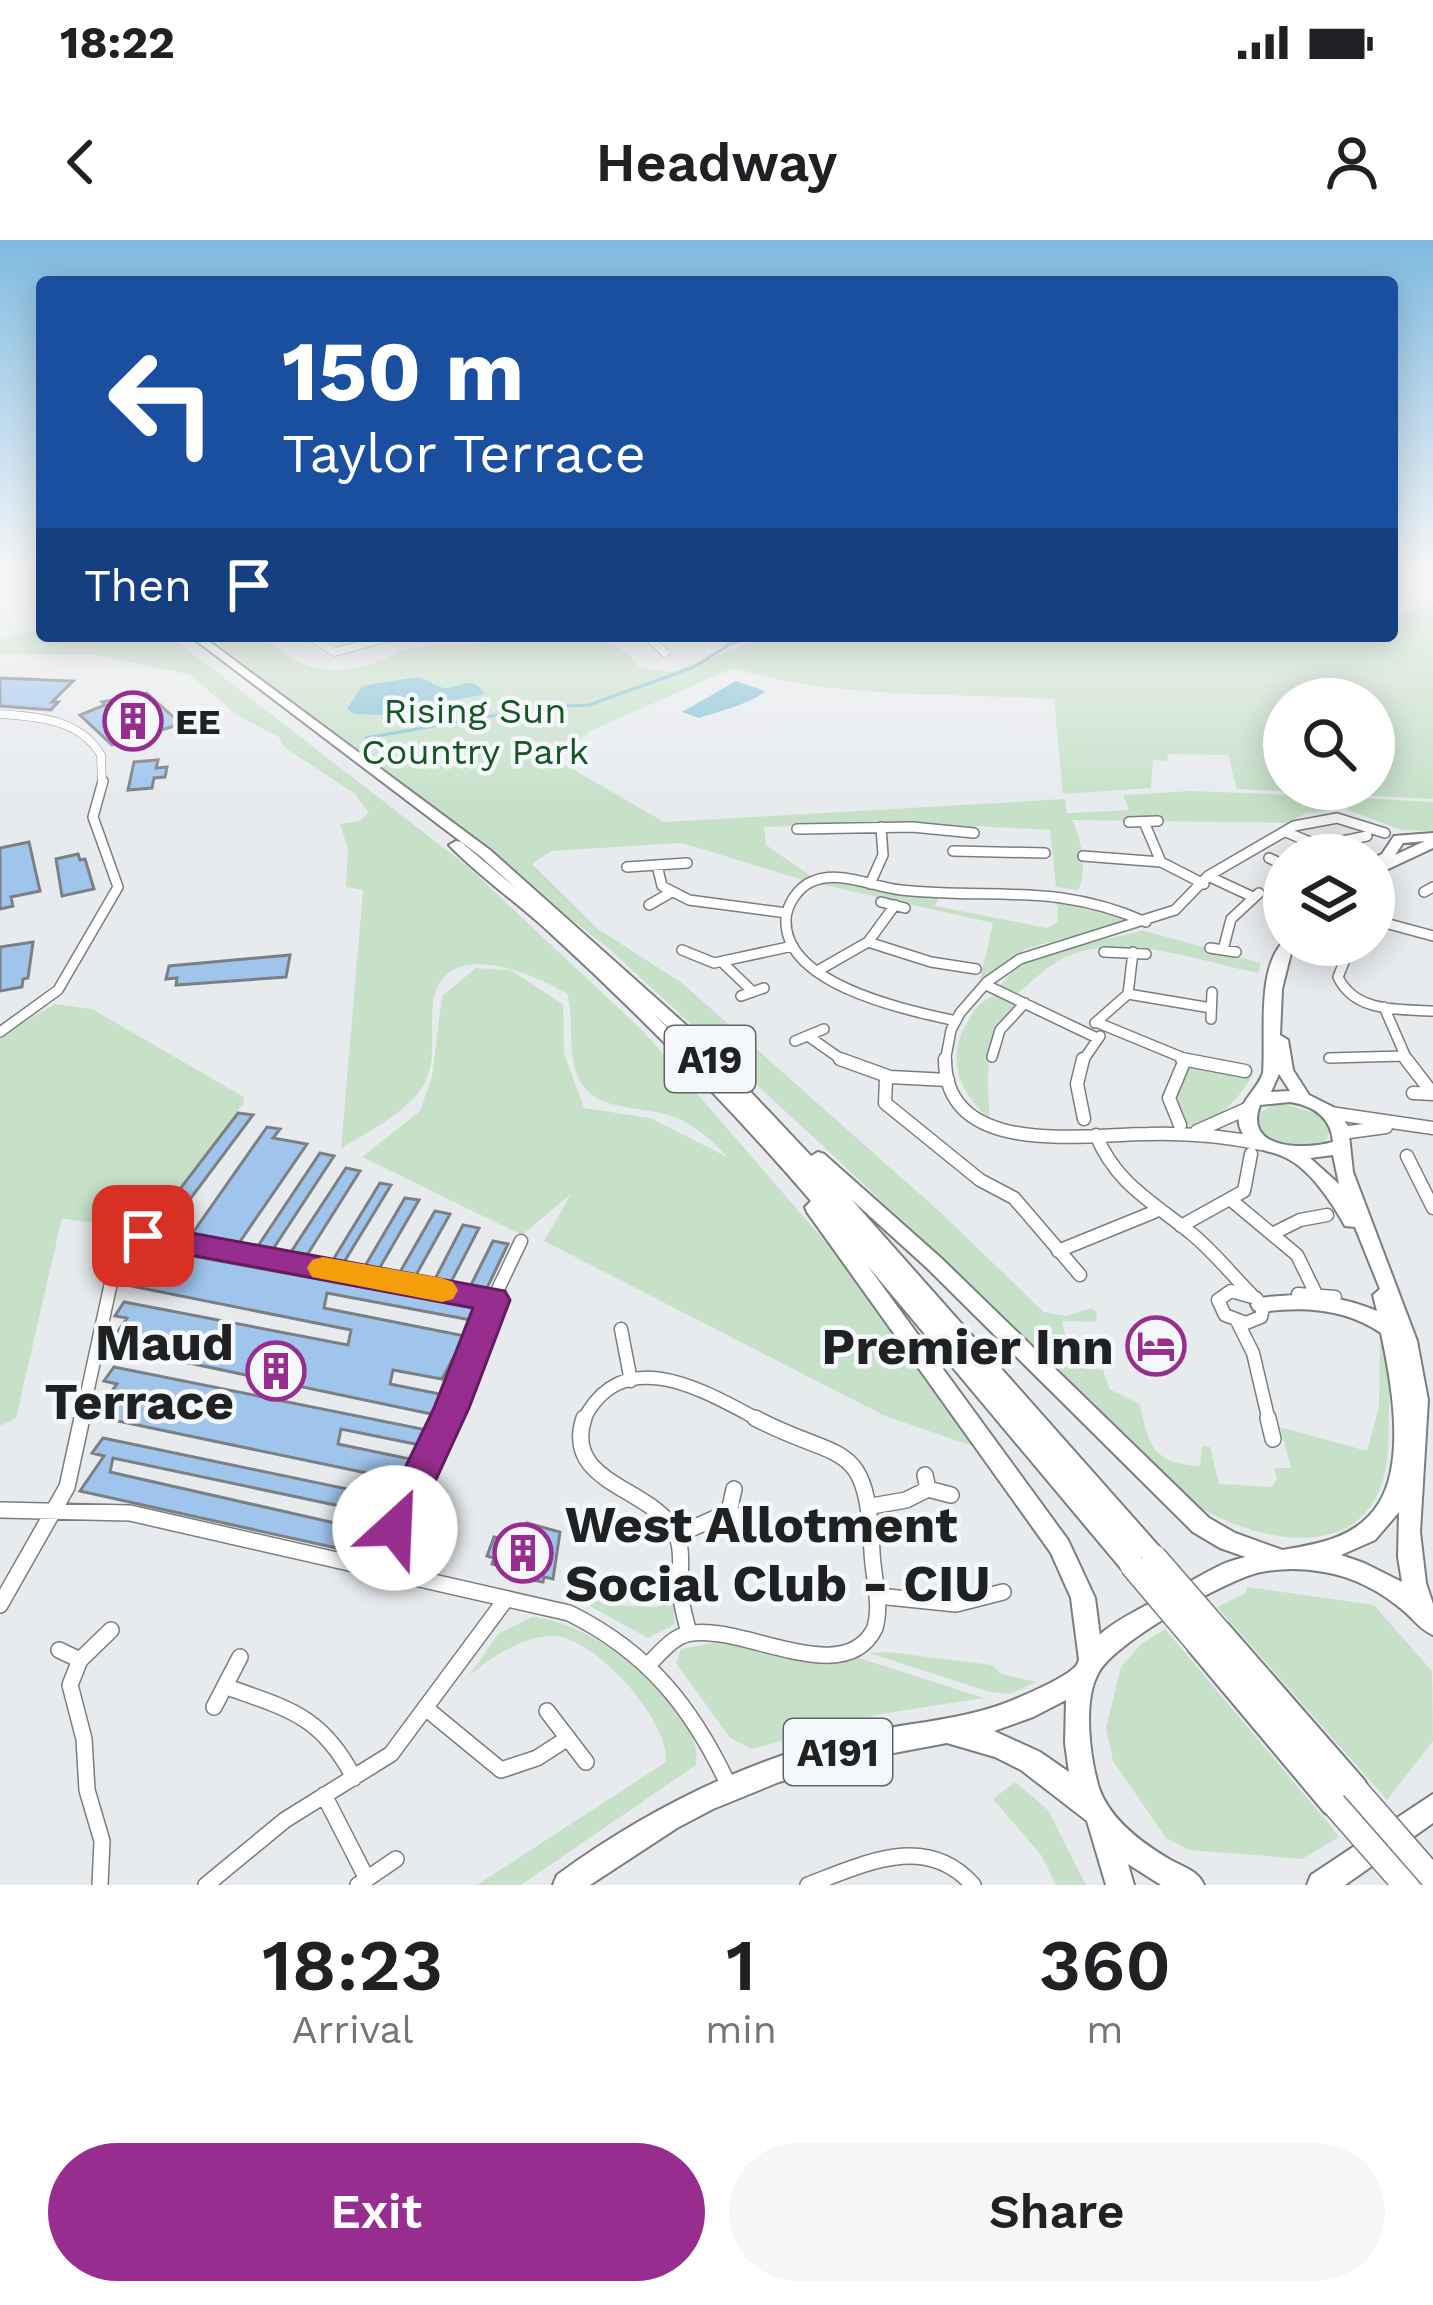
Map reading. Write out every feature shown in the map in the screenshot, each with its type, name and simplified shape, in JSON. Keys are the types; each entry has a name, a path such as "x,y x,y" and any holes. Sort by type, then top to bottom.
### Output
{"main road":[{"name":"A19","path":"195,646 461,848 690,1059 1143,1561"},
{"name":"A19","path":"208,646 485,854 690,1038 772,1122 1345,1797 1405,1885"},
{"path":"1282,966 1272,998 1273,1071 1248,1123 1270,1146 1294,1154 1324,1154 1339,1140"},
{"path":"1284,966 1278,994 1280,1040 1285,1070 1303,1099"},
{"path":"1256,1103 1280,1096 1303,1099 1330,1113 1394,1293 1417,1399 1407,1559 1428,1619"},
{"path":"772,1122 919,1249 1201,1525 1228,1541 1369,1575 1428,1619"},
{"path":"951,1732 1033,1708 1087,1668 1127,1628 1234,1570 1290,1559 1372,1528 1395,1496 1401,1473 1403,1388 1382,1292 1345,1207 1322,1176 1294,1154"},
{"path":"804,1183 817,1213 1060,1547 1083,1598 1087,1668 1077,1736 1084,1780 1120,1885"},
{"path":"1256,1307 1289,1301 1351,1309 1391,1329"},
{"path":"951,1732 988,1739 1051,1771 1124,1844 1190,1885"},
{"name":"A191","path":"567,1885 659,1824 730,1789 820,1756 951,1732"},
{"name":"A19","path":"1345,1797 1432,1877"},
{"path":"1321,1885 1433,1807"}],"street":[{"path":"326,646 335,652 368,646"},
{"path":"658,646 665,652"},
{"path":"0,714 58,721 93,744 104,768 94,824 117,874 116,895 55,994 0,1032"},
{"path":"1256,1103 1214,1127 1021,1136 992,1127 963,1107 948,1080 945,1052 956,1021 986,985 1040,950 1110,936 1146,922 1201,892 1206,880 1310,817 1333,814 1357,819 1411,842"},
{"path":"1129,822 1159,821"},
{"path":"1144,822 1161,862"},
{"path":"870,884 883,855 881,827"},
{"path":"797,829 881,827 974,833"},
{"path":"826,829 829,845"},
{"path":"1286,832 1291,834"},
{"path":"952,834 956,870"},
{"path":"953,851 1045,852"},
{"path":"1083,856 1161,862 1256,895 1231,919 1230,951 1210,948"},
{"path":"627,867 687,863"},
{"path":"657,865 660,882 670,893 787,913"},
{"path":"956,1021 872,999 818,970 793,946 787,913 807,883 836,878 902,890 1068,893 1116,907 1146,922"},
{"path":"649,905 670,893"},
{"path":"818,970 868,942 900,907 881,902"},
{"path":"868,942 931,962 976,968"},
{"path":"682,950 702,962 724,963 793,946"},
{"path":"1084,1119 1076,1092 1076,1068 1091,1035 1128,994 1139,953 1104,952"},
{"path":"724,963 753,992"},
{"path":"1343,966 1340,986 1355,999 1433,1011"},
{"path":"986,985 1091,1035"},
{"path":"1128,994 1211,1014 1212,992"},
{"path":"992,1057 1000,1030 1025,1004"},
{"path":"1384,1007 1404,1056 1433,1094"},
{"path":"1102,1025 1185,1060 1245,1071"},
{"path":"795,1041 824,1029"},
{"path":"808,1036 845,1065 886,1079 948,1080"},
{"path":"1329,1058 1404,1056"},
{"path":"1347,1058 1356,1071"},
{"path":"1184,1130 1169,1098 1185,1060"},
{"path":"886,1079 885,1103 980,1180 1014,1198 1080,1275"},
{"path":"1057,1092 1076,1092"},
{"path":"1413,1094 1433,1094"},
{"path":"1330,1113 1433,1128"},
{"path":"1339,1140 1407,1126"},
{"path":"1184,1130 1270,1146"},
{"path":"1096,1135 1110,1168 1154,1212 1181,1226 1221,1264 1256,1307 1253,1354"},
{"path":"1181,1226 1231,1200 1246,1186 1251,1154"},
{"path":"1407,1156 1427,1184 1433,1208"},
{"path":"1231,1200 1298,1255 1317,1295"},
{"path":"1058,1251 1154,1212"},
{"path":"1274,1233 1300,1220 1327,1215"},
{"path":"0,1605 67,1487 122,1232 493,1300"},
{"path":"375,1570 446,1420 521,1241"},
{"path":"1221,1264 1225,1283 1221,1310 1238,1322 1253,1354 1273,1439"},
{"path":"1221,1295 1237,1290 1256,1307"},
{"path":"1298,1294 1335,1297"},
{"path":"1238,1322 1256,1307"},
{"path":"631,1381 622,1337 640,1342"},
{"path":"650,1663 689,1634 819,1656 844,1655 863,1644 877,1627 872,1506 860,1473 830,1446 772,1426 699,1385 659,1378 631,1381 610,1390 589,1410 581,1429 582,1450 598,1474 658,1511 677,1534 683,1554 680,1592 689,1634"},
{"path":"872,1506 906,1500 926,1482 951,1496"},
{"path":"729,1512 734,1490"},
{"path":"0,1510 130,1513 550,1607 591,1623 650,1663 694,1713 730,1789"},
{"path":"677,1534 729,1512"},
{"path":"729,1512 750,1524"},
{"path":"878,1596 956,1604 1003,1592"},
{"path":"206,1885 324,1795 391,1754 506,1599"},
{"path":"100,1885 102,1841 87,1790 85,1739 70,1685 80,1660 111,1630"},
{"path":"59,1650 80,1660"},
{"path":"214,1707 240,1657"},
{"path":"226,1687 320,1724 335,1740 354,1778"},
{"path":"428,1710 458,1727 486,1763 501,1771 528,1767 568,1738"},
{"path":"547,1711 586,1762"},
{"path":"324,1795 363,1882 396,1859"},
{"path":"808,1885 922,1852 955,1864 973,1885"}],"green space":[{"path":"0,646 183,646 467,866 643,1031 828,1245 984,1450 885,1416 544,1241 571,1194 522,1235 362,1157 420,1111 432,1077 442,996 476,968 510,970 563,1004 564,1053 584,1108 650,1118 727,1157 682,1120 613,1105 592,1095 574,1065 567,994 533,977 512,970 491,965 453,970 440,982 433,1003 431,1060 420,1090 389,1119 341,1149 363,890 346,887 348,849 340,824 359,821 369,813 355,794 284,747 279,737 237,715 189,674 95,655 0,654"},
{"name":"Rising Sun Country Park","path":"221,646 274,646 304,664 333,670 365,666 416,647 614,646 639,668 671,672 742,646 1433,646 1433,799 1395,797 1395,678 1263,678 1263,790 1237,789 1228,755 1168,754 1167,761 1153,760 1151,788 1063,794 1054,699 850,690 733,668 590,731 559,755 562,763 664,822 1065,799 1067,813 1129,810 1123,795 1191,791 1263,794 1263,810 1331,810 1304,814 1289,823 1072,820 1082,854 1078,890 1056,887 1050,830 975,826 975,830 892,823 764,827 766,845 812,877 803,880 682,843 551,851 532,864 598,929 682,983 939,1211 1044,1312 1066,1316 1091,1308 1097,1312 1096,1322 1062,1321 1070,1355 1080,1356 1082,1368 1103,1370 1109,1389 1140,1404 1150,1442 1163,1457 1200,1466 1202,1446 1210,1447 1219,1484 1272,1487 1277,1478 1274,1468 1291,1468 1280,1427 1367,1451 1379,1406 1380,1330 1388,1360 1387,1461 1380,1488 1366,1512 1324,1536 1299,1538 1246,1528 1200,1508 837,1159 608,948"},
{"path":"1395,800 1433,802 1433,831 1401,830 1348,810 1395,810"},
{"path":"840,882 916,896 941,893 935,906 1047,928 1058,922 1057,895 1128,921 1025,949 979,984 993,923 820,884"},
{"path":"1142,930 1263,964 1259,973 1160,951 1108,947 1060,960 1016,995 1000,986 1013,971 1046,953"},
{"path":"994,996 1018,1006 999,1033 990,1058 990,1119 964,1087 957,1049 975,1010"},
{"path":"55,1004 92,1009 244,1097 149,1228 62,1218 16,1418 0,1426 0,1036"},
{"path":"1191,1066 1252,1076 1224,1110 1185,1127 1178,1095"},
{"path":"1279,1102 1320,1115 1329,1130 1327,1139 1307,1147 1273,1140 1259,1124 1258,1113"},
{"path":"1247,1587 1374,1605 1432,1671 1433,1741 1387,1800 1217,1607 1246,1593"},
{"path":"570,1595 616,1605 657,1607 673,1600 675,1624 648,1638"},
{"path":"532,1617 583,1633 639,1668 682,1716 694,1741 696,1765 521,1885 477,1885 666,1762 664,1745 643,1704 608,1665 570,1640 553,1636 530,1640 469,1676 498,1634"},
{"path":"1165,1629 1339,1837 1302,1859 1189,1850 1166,1838 1113,1761 1106,1728 1121,1667 1140,1645"},
{"path":"717,1642 823,1662 856,1657 984,1698 881,1714 752,1749 730,1738 676,1663 681,1649"},
{"path":"869,1653 992,1665 1001,1674 1037,1682 1009,1694 990,1692"},
{"path":"1015,1782 1048,1810 1086,1885 1056,1885 1041,1855 993,1799"}],"water":[{"path":"417,677 444,688 471,683 485,694 383,715 355,714 347,709 362,686"},
{"path":"736,681 765,691 699,718 682,712"}],"building":[{"name":"EE","path":"0,678 73,681 52,702 58,702 51,710 0,706"},
{"name":"EE","path":"147,693 181,724 112,745 80,715 105,705 102,702"},
{"path":"158,760 156,768 167,767 165,777 154,778 152,788 128,790 134,762"},
{"path":"29,842 40,891 11,897 13,906 0,909 0,848"},
{"path":"78,854 80,860 85,859 94,889 62,896 56,859"},
{"path":"33,942 28,978 23,979 22,987 0,991 0,947"},
{"path":"290,955 286,977 176,985 177,978 166,979 169,966"},
{"path":"238,1113 253,1115 167,1230 151,1227"},
{"path":"267,1127 280,1129 273,1138 307,1144 239,1243 192,1234"},
{"path":"320,1153 334,1156 273,1249 258,1246"},
{"path":"346,1168 360,1171 307,1255 291,1252"},
{"path":"380,1183 391,1185 344,1262 333,1260"},
{"path":"405,1198 419,1200 379,1269 365,1266"},
{"path":"435,1211 450,1214 416,1275 400,1272"},
{"path":"463,1225 479,1228 451,1282 435,1279"},
{"path":"493,1241 508,1244 487,1288 471,1285"},
{"path":"132,1245 477,1308 471,1320 327,1293 324,1308 465,1336 442,1379 393,1370 390,1384 445,1395 436,1415 108,1346 127,1318 115,1316 124,1302 348,1345 351,1330 121,1284 137,1258 128,1256"},
{"path":"114,1367 427,1430 420,1445 341,1429 338,1444 415,1460 405,1481 94,1416 117,1384 104,1381"},
{"path":"103,1438 395,1499 387,1516 113,1458 110,1472 379,1533 368,1555 80,1491 104,1456 92,1453"},
{"name":"West Allotment Social Club - CIU","path":"527,1523 560,1532 553,1579 521,1578 523,1573 492,1564 494,1558 487,1556 494,1537 520,1542"}],"waterway":[{"path":"366,738 543,707 589,705 694,667 728,646"}],"slow traffic":[{"path":"323,1268 442,1290"}],"place":[{"name":"EE","path":"133,721"},
{"name":"Premier Inn","path":"1156,1346"},
{"name":"Maud Terrace","path":"276,1371"},
{"name":"West Allotment Social Club - CIU","path":"523,1553"}],"route":[{"path":"143,1236 493,1300 452,1408 395,1528"}]}
